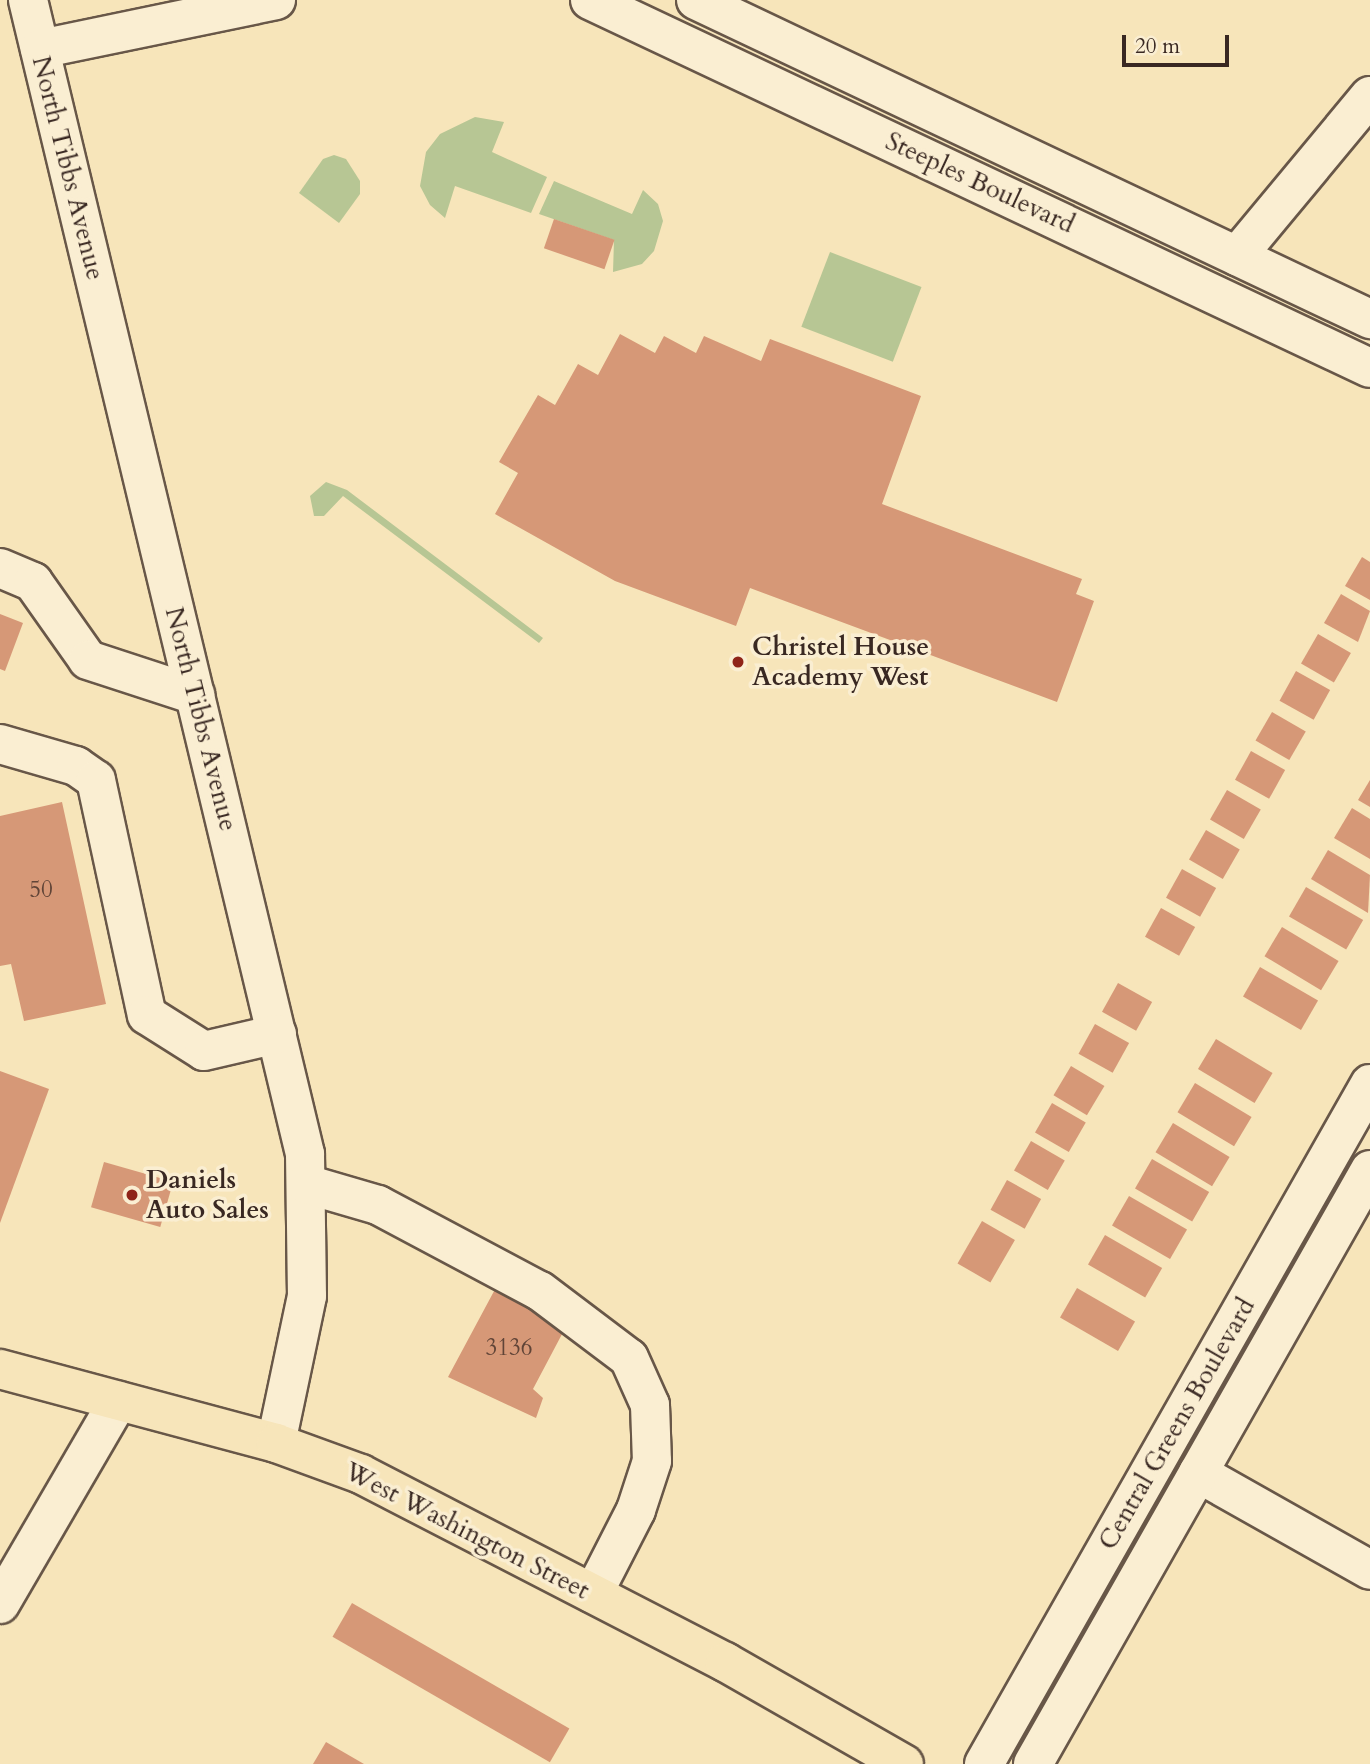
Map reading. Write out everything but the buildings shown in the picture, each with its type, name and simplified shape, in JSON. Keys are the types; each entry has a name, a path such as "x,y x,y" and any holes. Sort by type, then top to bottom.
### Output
{"main road":[{"name":"West Washington Street","path":"0,1369 276,1443 407,1494 904,1764"}],"street":[{"path":"40,49 276,0"},
{"name":"Steeples Boulevard","path":"590,0 669,16 1370,368"},
{"name":"Steeples Boulevard","path":"696,0 1370,318"},
{"name":"North Tibbs Avenue","path":"37,2 40,49 277,1034 306,1184 307,1296 276,1443"},
{"path":"1237,256 1370,96"},
{"path":"0,568 33,582 88,660 195,695"},
{"path":"0,744 76,766 96,780 147,1015 204,1051 277,1034"},
{"name":"Central Greens Boulevard","path":"984,1764 1364,1109"},
{"name":"Central Greens Boulevard","path":"1033,1764 1370,1170"},
{"path":"306,1184 378,1205 540,1291 629,1358 650,1405 652,1461 636,1510 593,1594"},
{"path":"0,1604 118,1401"},
{"path":"1198,1473 1370,1570"}],"green space":[{"path":"475,117 504,122 492,152 547,177 531,213 455,186 445,218 430,205 420,186 426,152 440,134"},
{"path":"334,155 346,159 360,181 360,194 339,223 299,193 323,159"},
{"path":"554,181 632,214 643,190 658,204 663,221 654,251 642,264 613,272 614,240 539,214"},
{"path":"830,252 921,287 893,362 801,327"},
{"path":"326,482 347,490 543,638 539,643 343,496 324,516 314,516 310,496"}],"place":[{"name":"Christel House Academy West","path":"738,662"},
{"name":"Daniels Auto Sales","path":"132,1195"}]}
